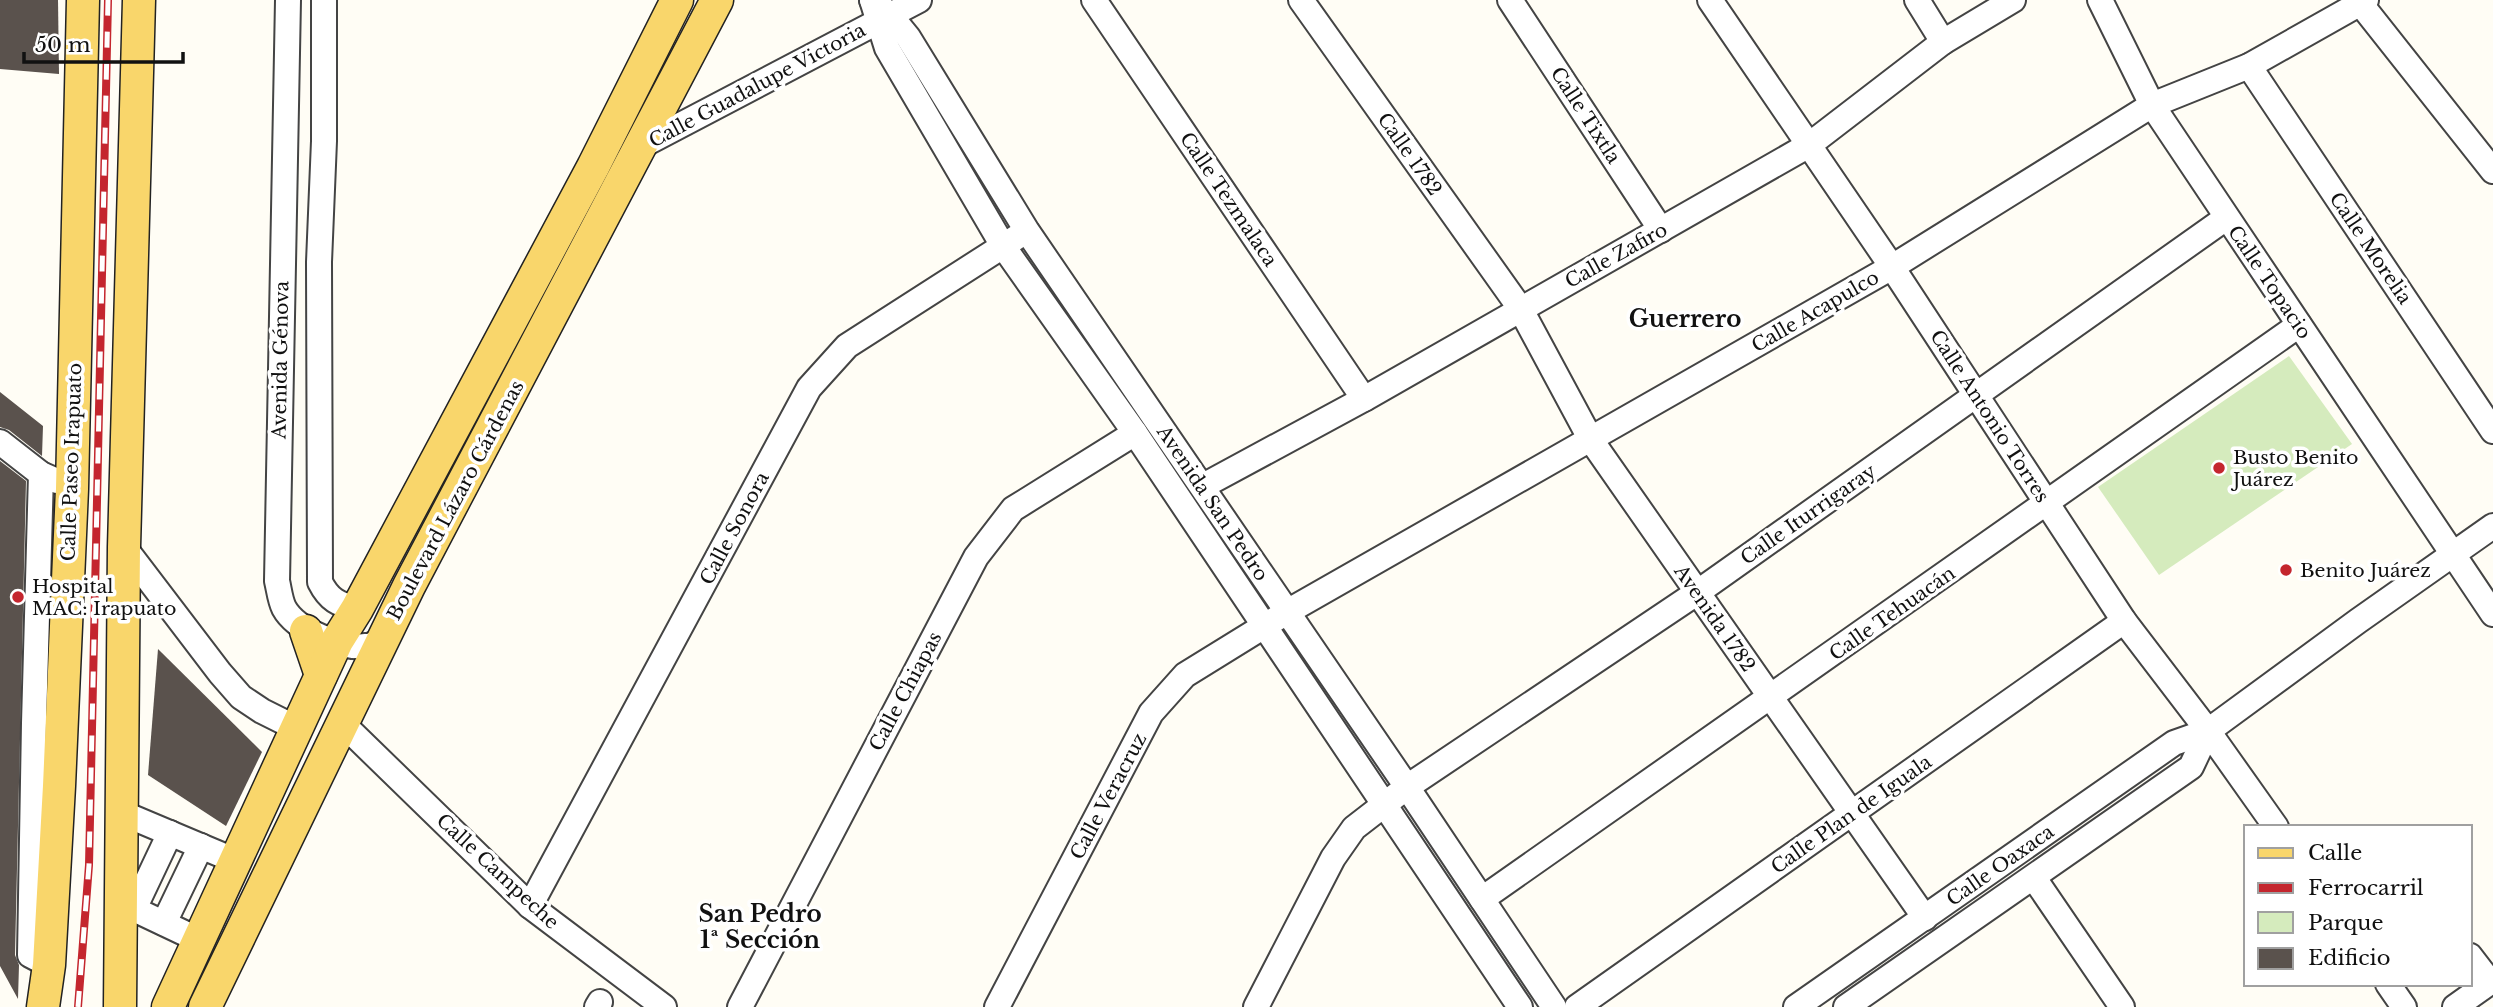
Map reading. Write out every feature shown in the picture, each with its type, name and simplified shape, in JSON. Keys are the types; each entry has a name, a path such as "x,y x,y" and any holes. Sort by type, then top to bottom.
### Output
{"main road":[{"name":"Calle Paseo Irapuato","path":"43,1007 49,965 46,782 72,489 83,0"},
{"path":"120,1007 128,906 122,813 124,547 139,0"},
{"name":"Boulevard Lázaro Cárdenas","path":"168,1007 337,641 357,609 593,167 677,0"},
{"name":"Boulevard Lázaro Cárdenas","path":"205,1007 415,573 718,0"},
{"path":"306,631 321,675"},
{"path":"294,821 300,792 314,758 314,748 309,738 298,729"}],"street":[{"name":"Avenida Génova","path":"288,0 277,581 282,606 306,631 353,646 368,646 382,641"},
{"name":"Avenida Génova","path":"324,0 324,141 319,262 320,582 327,597 338,604 357,609"},
{"name":"Calle Guadalupe Victoria","path":"593,167 641,146 878,9 919,0"},
{"name":"Calle Tezmalaca","path":"1094,0 1364,399"},
{"name":"Calle 1782","path":"1301,0 1520,309"},
{"name":"Calle Tixtla","path":"1510,0 1661,230"},
{"name":"Calle Antonio Torres","path":"1710,0 1892,267 2124,621 2275,825"},
{"path":"1917,0 1943,42"},
{"name":"Calle Zafiro","path":"1203,486 1364,399 1809,145 1943,42 2013,0"},
{"name":"Calle Topacio","path":"2100,0 2152,105 2493,614"},
{"path":"2363,1 2493,171"},
{"name":"Calle Acapulco","path":"1265,627 1892,267 2152,105 2249,66 2363,1"},
{"name":"Avenida San Pedro","path":"878,9 908,37 1027,230 1554,1007"},
{"name":"Avenida San Pedro","path":"878,9 887,48 1003,246 1135,433 1520,1007"},
{"name":"Calle Morelia","path":"2249,66 2493,431"},
{"path":"284,139 324,141"},
{"name":"Calle Iturrigaray","path":"1256,1007 1333,858 1354,828 1407,787 1698,592 2226,218"},
{"name":"Calle Sonora","path":"530,906 809,388 847,345 1027,230"},
{"name":"Avenida 1782","path":"1520,309 1591,440 1925,918"},
{"name":"Calle Tehuacán","path":"1482,899 2300,325"},
{"name":"Calle Chiapas","path":"740,1007 976,557 1013,509 1135,433"},
{"path":"0,442 41,474 72,489"},
{"path":"41,474 46,782"},
{"name":"Calle Oaxaca","path":"1796,1007 2174,743 2208,732 2493,526"},
{"path":"124,547 220,673 242,696 262,711 298,729"},
{"name":"Calle Plan de Iguala","path":"1577,1007 2124,621"},
{"name":"Calle Veracruz","path":"997,1007 1151,713 1185,676 1265,627"},
{"name":"Calle Campeche","path":"342,723 530,906 664,1007"},
{"name":"Calle Oaxaca","path":"1846,1007 2191,767 2208,732"},
{"path":"122,813 236,861"},
{"path":"170,834 128,906 199,940"},
{"path":"164,923 201,846"},
{"path":"1987,873 2004,898"},
{"path":"2035,878 2122,1007"},
{"path":"2455,1007 2491,981 2472,958"},
{"path":"2389,986 2404,1007"}],"green space":[{"path":"2289,356 2352,444 2159,575 2098,487"}],"building":[{"path":"0,0 58,0 59,74 0,69"},
{"path":"0,392 43,426 42,456 9,430 0,427"},
{"path":"0,461 26,481 15,955 19,965 18,999 0,966"},
{"path":"158,649 262,752 226,826 148,775"}],"railway":[{"path":"78,1007 89,865 108,0"}],"place":[{"name":"Busto Benito Juárez","path":"2219,468"},
{"name":"Benito Juárez","path":"2286,570"},
{"name":"Hospital MAC: Irapuato","path":"18,597"}],"district":[{"name":"Guerrero","path":"1685,319"},
{"name":"San Pedro 1ª Sección","path":"760,927"}]}
